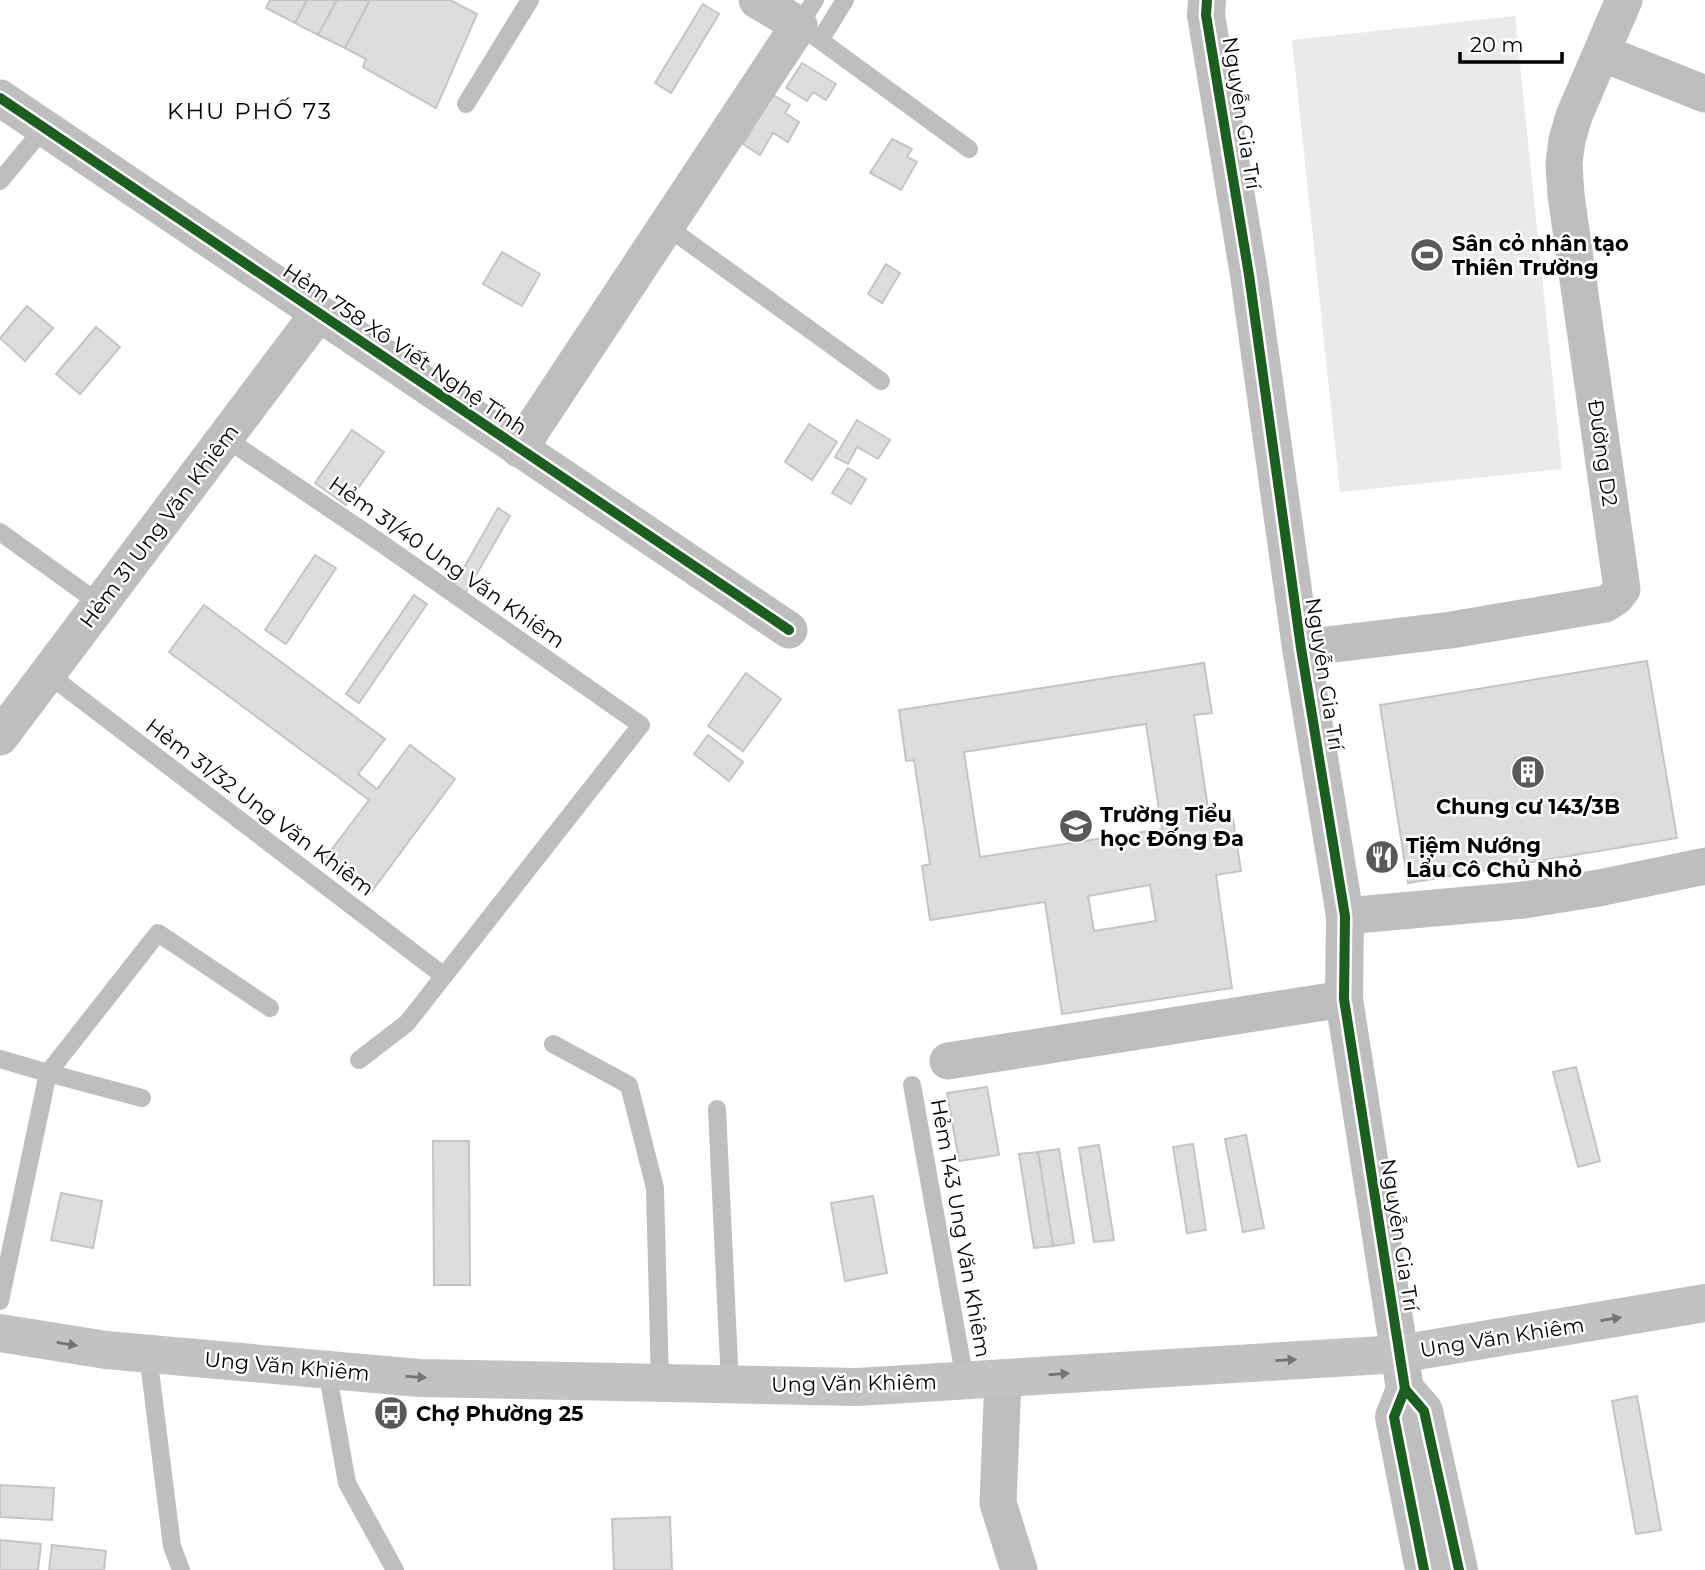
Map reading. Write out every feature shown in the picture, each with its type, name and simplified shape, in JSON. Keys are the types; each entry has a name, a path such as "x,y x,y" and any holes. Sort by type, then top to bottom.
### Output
{"main road":[{"name":"Ung Văn Khiêm","path":"0,1333 148,1354 419,1378 857,1387 1003,1378 1402,1371 1705,1303"}],"street":[{"path":"519,449 666,226 812,21 757,0"},
{"name":"Nguyễn Gia Trí","path":"1207,0 1206,15 1249,275 1301,648 1345,916 1344,999 1402,1371 1394,1417 1424,1570"},
{"name":"Đường D2","path":"1301,648 1451,630 1605,604 1622,589 1566,195 1564,163 1574,116 1624,0"},
{"path":"1602,53 1705,94"},
{"name":"Hẻm 758 Xô Viết Nghệ Tĩnh","path":"0,98 789,630"},
{"name":"Hẻm 31 Ung Văn Khiêm","path":"0,737 318,314"},
{"path":"1345,916 1524,900 1705,866"},
{"path":"948,1061 1344,999"},
{"name":"Nguyễn Gia Trí","path":"1402,1371 1424,1411 1459,1570"},
{"path":"1003,1378 998,1503 1019,1570"}],"lane":[{"path":"466,104 530,0"},
{"path":"845,0 812,21 969,149"},
{"path":"0,181 43,129"},
{"path":"666,226 881,381"},
{"name":"Hẻm 31/40 Ung Văn Khiêm","path":"225,438 641,724 444,976"},
{"path":"0,532 100,604"},
{"name":"Hẻm 31/32 Ung Văn Khiêm","path":"48,674 444,976"},
{"path":"0,1301 48,1073 158,933 270,1008"},
{"path":"359,1060 407,1023 444,976"},
{"path":"553,1044 629,1086 655,1188 660,1383"},
{"path":"0,1059 142,1098"},
{"name":"Hẻm 143 Ung Văn Khiêm","path":"912,1085 965,1380"},
{"path":"717,1109 730,1385"},
{"path":"148,1354 172,1546 181,1570"},
{"path":"327,1370 347,1483 395,1570"}],"shaded area":[{"name":"Sân cỏ nhân tạo Thiên Trường","path":"1515,16 1562,469 1340,492 1292,40"}],"building":[{"path":"270,0 307,0 295,23 266,8"},
{"path":"307,0 337,0 318,35 295,23"},
{"path":"337,0 370,0 345,48 318,35"},
{"path":"370,0 450,0 477,14 436,108 363,67 366,59 345,48"},
{"path":"703,4 719,14 671,93 655,83"},
{"path":"802,63 836,84 826,100 813,92 807,101 786,88"},
{"path":"773,95 790,105 785,113 799,122 788,142 773,133 760,155 743,144"},
{"path":"892,139 912,149 907,157 917,162 901,190 870,173"},
{"path":"502,252 540,274 522,306 483,284"},
{"path":"886,264 900,273 882,303 868,294"},
{"path":"27,306 53,328 25,361 0,338"},
{"path":"96,327 120,347 80,394 56,374"},
{"path":"857,420 890,440 878,459 857,447 848,464 835,457"},
{"path":"809,424 837,442 812,480 785,462"},
{"path":"352,430 384,452 346,505 315,483"},
{"path":"848,468 866,479 851,504 832,493"},
{"path":"498,508 510,516 465,594 453,587"},
{"path":"315,555 336,568 286,644 265,630"},
{"path":"414,595 427,604 359,703 346,694"},
{"path":"204,605 385,739 358,774 377,789 410,745 455,779 372,891 326,857 369,800 169,652"},
{"name":"Chung cư 143/3B","path":"1647,661 1677,838 1408,883 1380,705"},
{"path":"1204,663 1212,713 1194,715 1210,822 1233,819 1241,871 1216,875 1232,988 1062,1014 1045,902 930,920 922,866 930,864 914,760 906,761 899,710","holes":["1146,724 1162,829 980,857 964,752","1150,885 1156,921 1094,931 1088,896"]},
{"path":"746,673 781,699 743,751 708,726"},
{"path":"708,735 743,762 729,781 694,754"},
{"path":"1576,1067 1600,1161 1578,1167 1553,1072"},
{"path":"987,1087 999,1155 959,1161 947,1093"},
{"path":"1246,1135 1264,1228 1243,1232 1225,1139"},
{"path":"433,1141 469,1141 470,1285 434,1285"},
{"path":"1193,1144 1206,1230 1187,1233 1173,1147"},
{"path":"1099,1145 1114,1240 1094,1242 1079,1148"},
{"path":"1059,1149 1074,1243 1053,1246 1038,1152"},
{"path":"1038,1152 1053,1246 1034,1248 1019,1154"},
{"path":"61,1193 102,1201 93,1248 51,1240"},
{"path":"873,1196 887,1273 845,1281 831,1203"},
{"path":"1637,1396 1661,1530 1636,1534 1612,1401"},
{"path":"0,1485 54,1488 52,1520 0,1517"},
{"path":"670,1517 672,1570 614,1570 612,1519"},
{"path":"0,1540 41,1544 38,1570 0,1570"},
{"path":"52,1545 106,1551 104,1570 49,1570"}],"cycle path":[{"path":"1207,0 1206,15 1249,275 1301,648 1345,916 1344,999 1405,1389"},
{"path":"0,98 789,630"},
{"path":"1405,1389 1424,1411 1459,1570"},
{"path":"1405,1389 1394,1417 1424,1570"}],"place":[{"name":"Sân cỏ nhân tạo Thiên Trường","path":"1427,255"},
{"name":"Chung cư 143/3B","path":"1528,772"},
{"name":"Trường Tiểu học Đống Đa","path":"1076,826"},
{"name":"Tịệm Nướng Lẩu Cô Chủ Nhỏ","path":"1382,857"},
{"name":"Chợ Phường 25","path":"391,1413"}],"district":[{"name":"KHU PHỐ 73","path":"250,111"}]}
